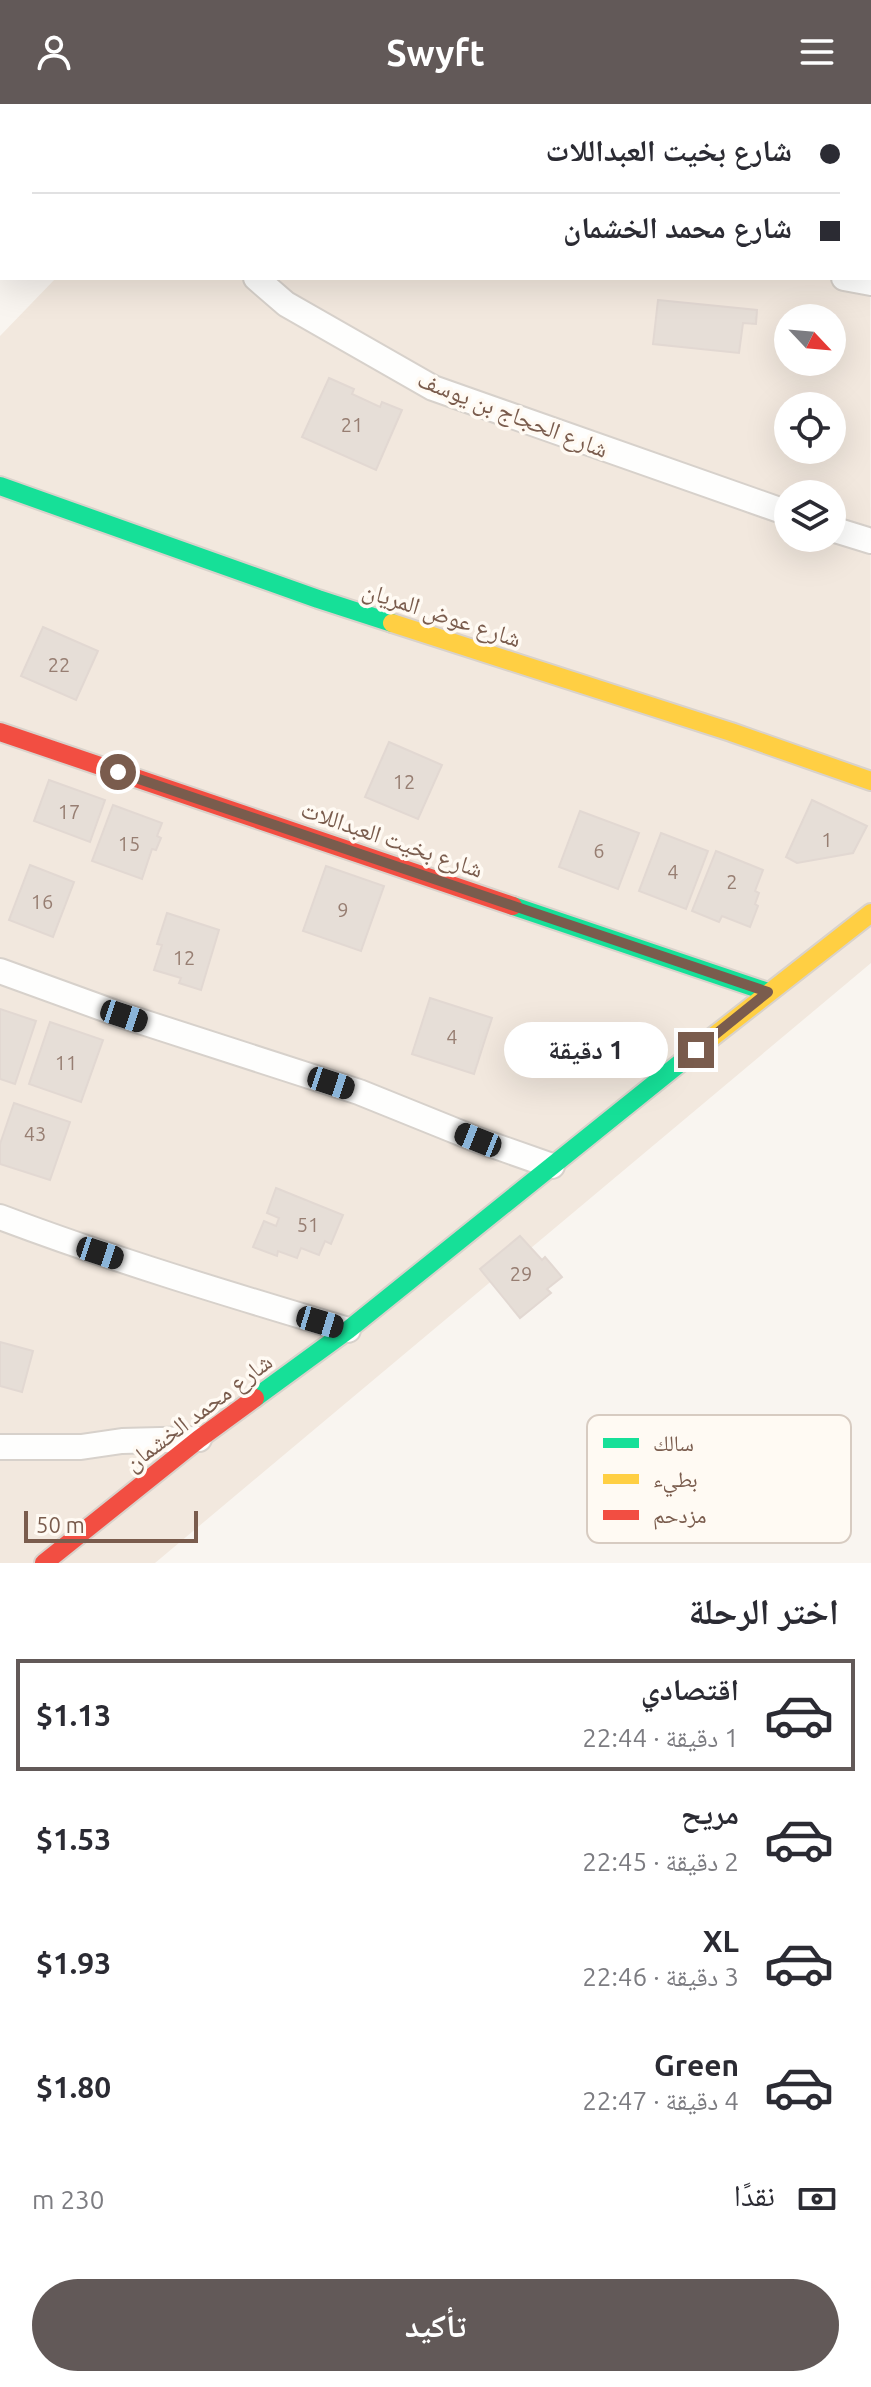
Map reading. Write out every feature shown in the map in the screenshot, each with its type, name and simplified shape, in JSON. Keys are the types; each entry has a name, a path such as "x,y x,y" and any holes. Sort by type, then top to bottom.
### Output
{"street":[{"name":"شارع الحجاج بن يوسف","path":"258,280 286,304 433,388 774,508"},
{"name":"شارع عوض المريان","path":"0,486 318,599 731,732 871,781"},
{"path":"846,533 871,541"},
{"name":"شارع بخيت العبداللات","path":"0,732 768,992"},
{"name":"شارع محمد الخشمان","path":"44,1563 199,1439 348,1330 768,992 871,913"},
{"path":"0,971 124,1016 359,1092 552,1166"},
{"path":"0,1217 72,1244 348,1330"},
{"path":"0,1447 81,1447 122,1441 199,1439"}],"shaded area":[{"path":"54,280 870,280 871,963 155,1563 0,1563 0,336"}],"building":[{"path":"658,300 757,310 756,324 743,323 739,353 653,344"},
{"path":"329,378 354,389 352,394 380,407 382,402 402,410 376,470 302,437"},
{"path":"43,627 98,651 76,700 21,676"},
{"path":"389,742 442,765 418,819 365,797"},
{"path":"49,780 105,800 90,842 34,821"},
{"path":"812,800 867,826 853,853 797,863 786,857"},
{"path":"113,805 162,823 157,836 161,838 156,850 152,849 142,879 92,861"},
{"path":"580,811 639,833 618,889 559,867"},
{"path":"661,833 708,851 686,909 639,891"},
{"path":"716,851 763,870 755,891 759,893 755,904 758,906 750,927 722,916 719,922 692,911"},
{"path":"30,865 74,882 53,937 9,920"},
{"path":"326,866 384,886 361,951 303,931"},
{"path":"167,913 219,930 201,990 179,983 181,978 154,970 162,945 157,944"},
{"path":"430,998 492,1018 474,1074 412,1054"},
{"path":"0,1009 36,1021 15,1084 0,1079"},
{"path":"50,1022 103,1040 81,1102 29,1084"},
{"path":"14,1103 70,1122 50,1180 0,1164 0,1144"},
{"path":"276,1188 343,1215 331,1244 325,1241 319,1255 301,1248 297,1258 278,1251 277,1256 253,1247 264,1221 276,1226 279,1218 267,1213"},
{"path":"520,1236 542,1260 545,1257 562,1277 547,1289 551,1293 520,1318 480,1269"},
{"path":"0,1342 33,1351 22,1392 0,1386"}],"traffic: fast":[{"path":"0,486 392,623"},
{"path":"513,906 768,992"},
{"path":"255,1398 348,1330 710,1039"}],"traffic: slow":[{"path":"392,623 731,732 871,781"},
{"path":"710,1039 871,913"}],"traffic: jam":[{"path":"0,732 513,906"},
{"path":"44,1563 255,1398"}],"route":[{"path":"118,772 768,992 696,1050"}]}
